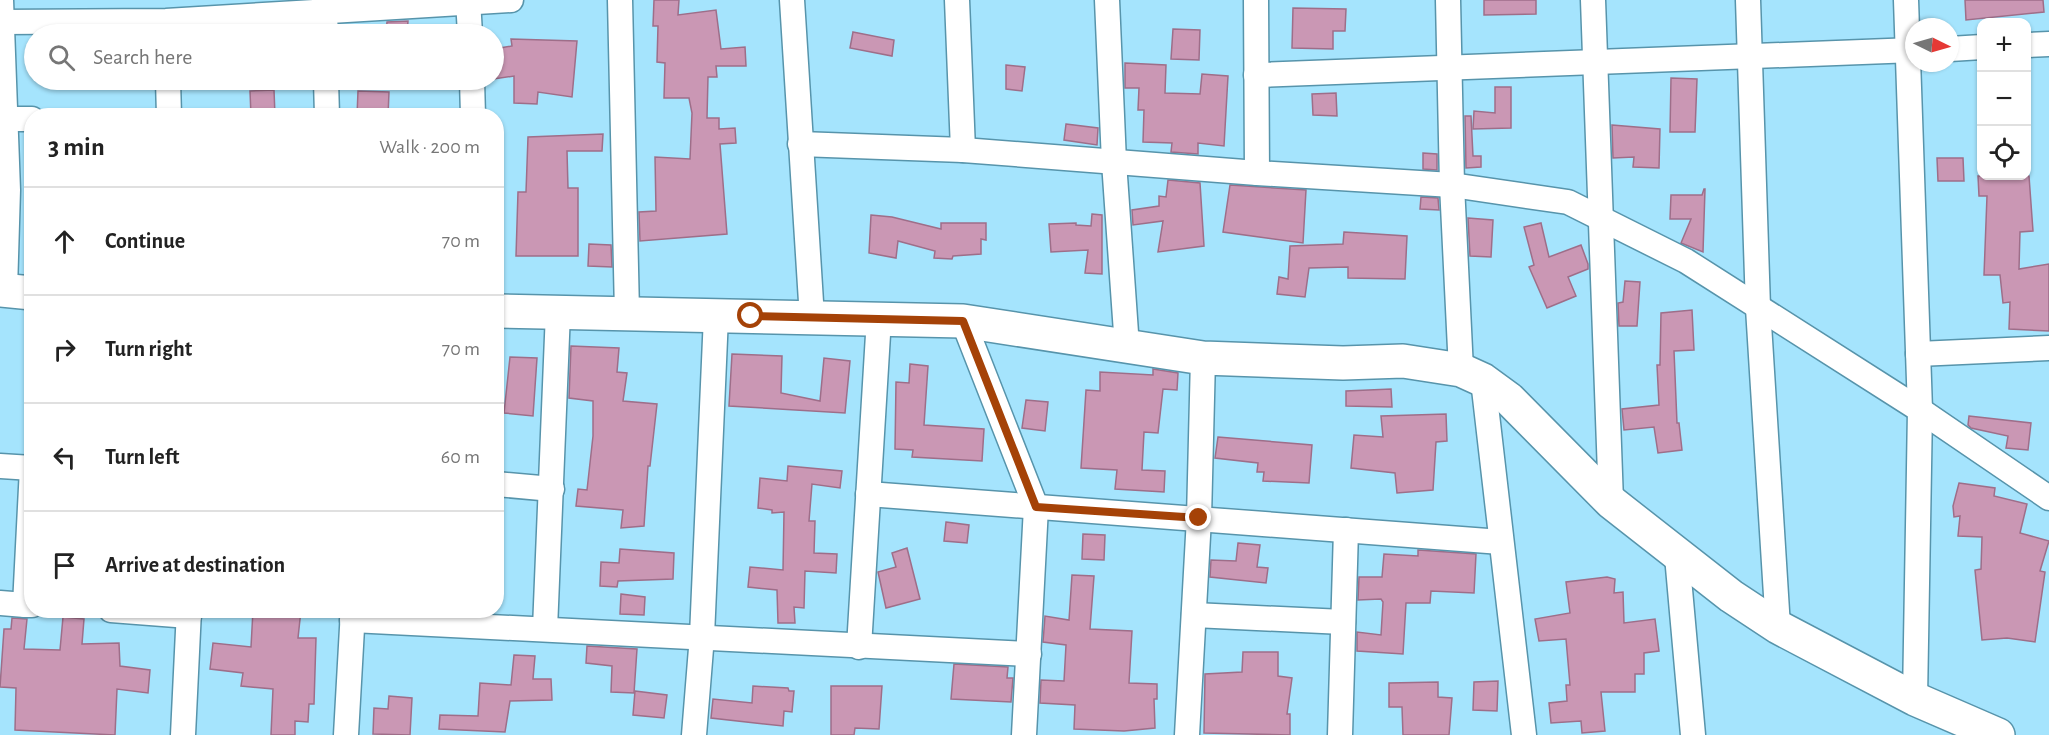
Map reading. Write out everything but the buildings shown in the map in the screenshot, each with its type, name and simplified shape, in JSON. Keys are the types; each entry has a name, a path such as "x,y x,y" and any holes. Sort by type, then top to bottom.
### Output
{"street":[{"path":"12,291 1,15 166,18 325,16 511,0"},
{"path":"620,0 627,313"},
{"path":"792,0 812,318"},
{"path":"957,0 963,150"},
{"path":"1107,0 1114,162 1127,346"},
{"path":"1256,0 1257,173"},
{"path":"1448,0 1452,185 1472,375 1501,542 1524,735"},
{"path":"1593,0 1611,502"},
{"path":"1748,0 1758,308 1778,627"},
{"path":"1906,0 1907,18"},
{"path":"468,2 469,24"},
{"path":"2031,45 2049,44"},
{"path":"1959,48 1977,47"},
{"path":"1256,75 1451,70 1905,50"},
{"path":"1911,72 1920,410 1915,699"},
{"path":"168,90 169,108"},
{"path":"326,90 327,108"},
{"path":"472,90 473,108"},
{"path":"5,119 24,119"},
{"path":"800,144 963,150 1257,173 1452,185 1568,202 1686,261 1920,410 2049,498"},
{"path":"504,311 963,321 1203,358 1343,363 1403,361 1472,375 1509,399 1611,502 1677,556 1778,627 1915,699 1961,727 1998,735"},
{"path":"545,629 558,312"},
{"path":"694,735 702,636 716,316"},
{"path":"859,647 879,318"},
{"path":"963,321 1036,507 1024,735"},
{"path":"1918,354 2049,348"},
{"path":"1187,735 1199,518 1203,358"},
{"path":"0,465 24,467"},
{"path":"504,485 552,489"},
{"path":"868,495 1501,542"},
{"path":"1340,735 1346,530"},
{"path":"1677,556 1693,735"},
{"path":"0,603 24,605"},
{"path":"1194,615 1343,622"},
{"path":"183,735 189,618"},
{"path":"346,735 352,618"},
{"path":"393,618 859,647 1029,654"}],"route":[{"path":"751,316 963,321 1036,507 1199,518"}]}
